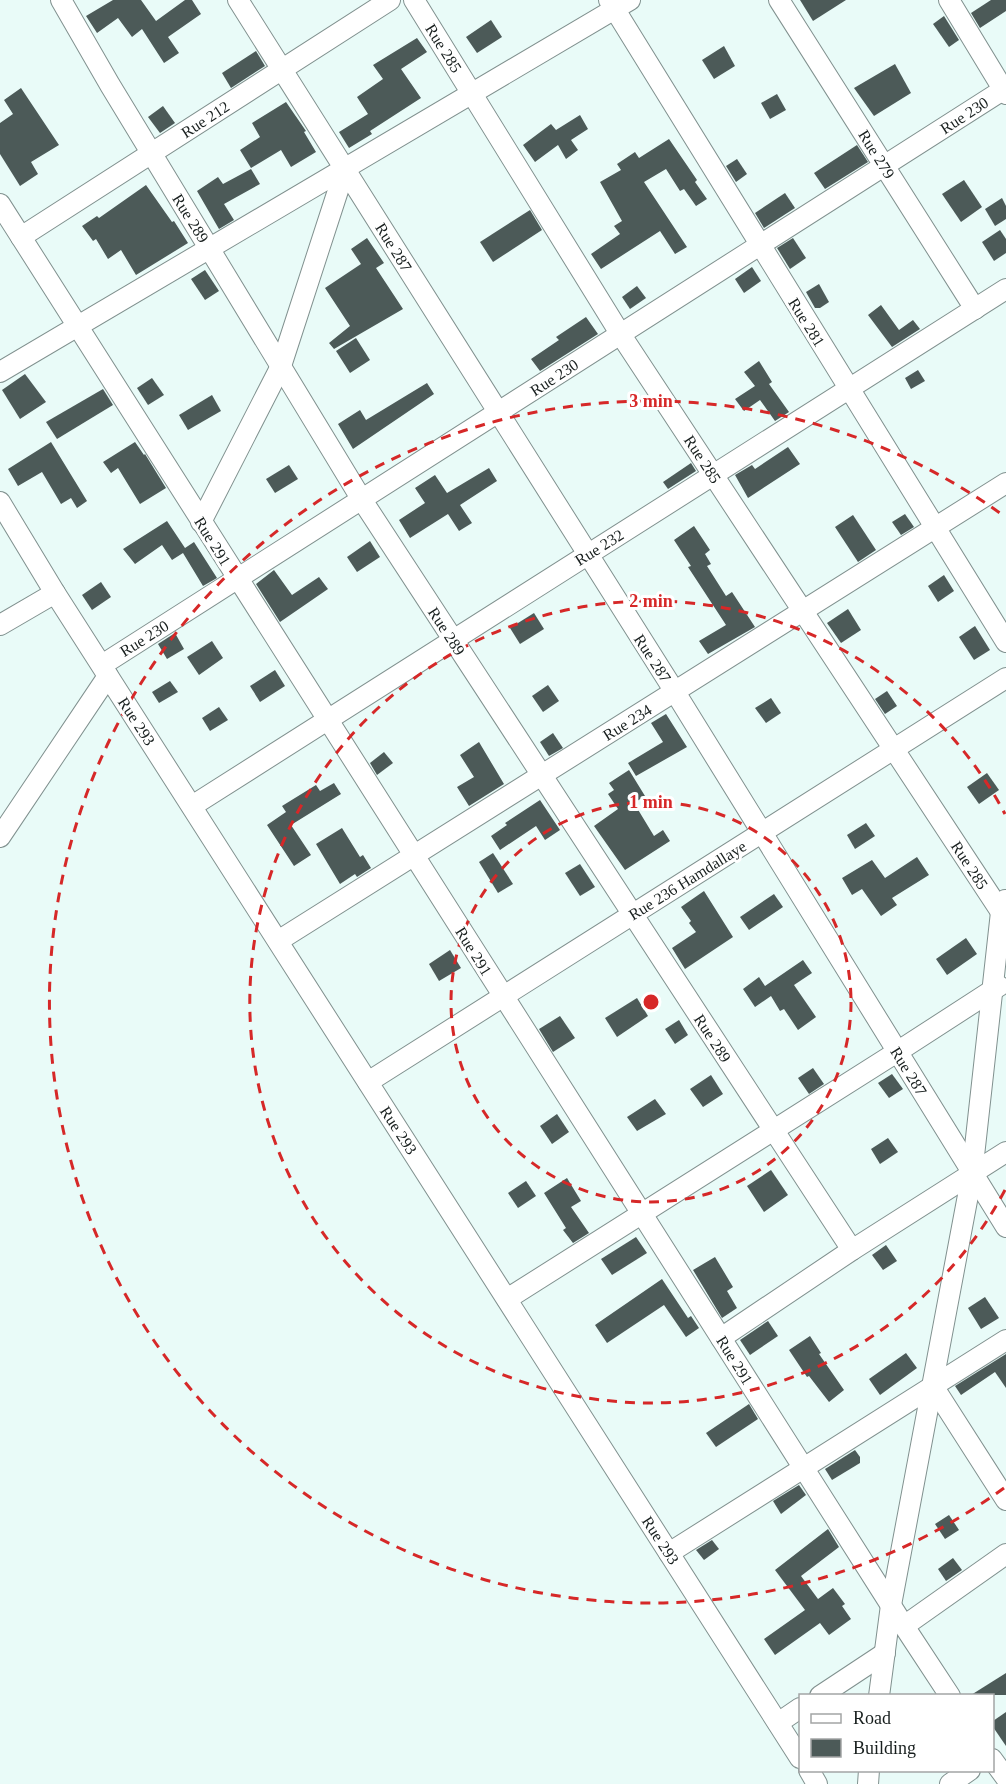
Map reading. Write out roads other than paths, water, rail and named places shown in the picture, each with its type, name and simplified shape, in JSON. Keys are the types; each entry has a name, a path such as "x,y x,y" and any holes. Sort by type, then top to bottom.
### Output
{"street":[{"name":"Rue 289","path":"61,0 362,500 852,1250"},
{"name":"Rue 287","path":"238,0 675,692 1006,1227"},
{"name":"Rue 212","path":"21,237 390,0"},
{"name":"Rue 285","path":"414,0 621,334 894,749 1004,905"},
{"name":"Rue 279","path":"779,0 975,309"},
{"path":"949,0 1005,91"},
{"path":"0,372 472,94 618,3"},
{"name":"Rue 281","path":"618,3 760,246 1006,642"},
{"name":"Rue 230","path":"105,670 362,500 1005,91"},
{"path":"201,522 281,366 345,169"},
{"name":"Rue 291","path":"0,204 803,1468 949,1694"},
{"name":"Rue 232","path":"192,806 1006,289"},
{"name":"Rue 234","path":"278,941 1006,483"},
{"name":"Rue 293","path":"0,502 55,593 799,1755"},
{"path":"0,625 55,593"},
{"path":"0,837 105,670"},
{"name":"Rue 236 Hamdallaye","path":"368,1082 894,749 1005,682"},
{"path":"879,1694 891,1605 972,1174 999,986 1004,905"},
{"path":"507,1299 999,986"},
{"path":"721,1338 852,1250 1006,1152"},
{"path":"669,1553 1006,1340"},
{"path":"933,1386 1006,1500"},
{"path":"904,1626 1006,1554"},
{"path":"822,1694 885,1653"},
{"path":"778,1723 799,1709"},
{"path":"994,1756 1006,1746"},
{"path":"994,1759 1006,1778"},
{"path":"950,1784 967,1772"}]}
